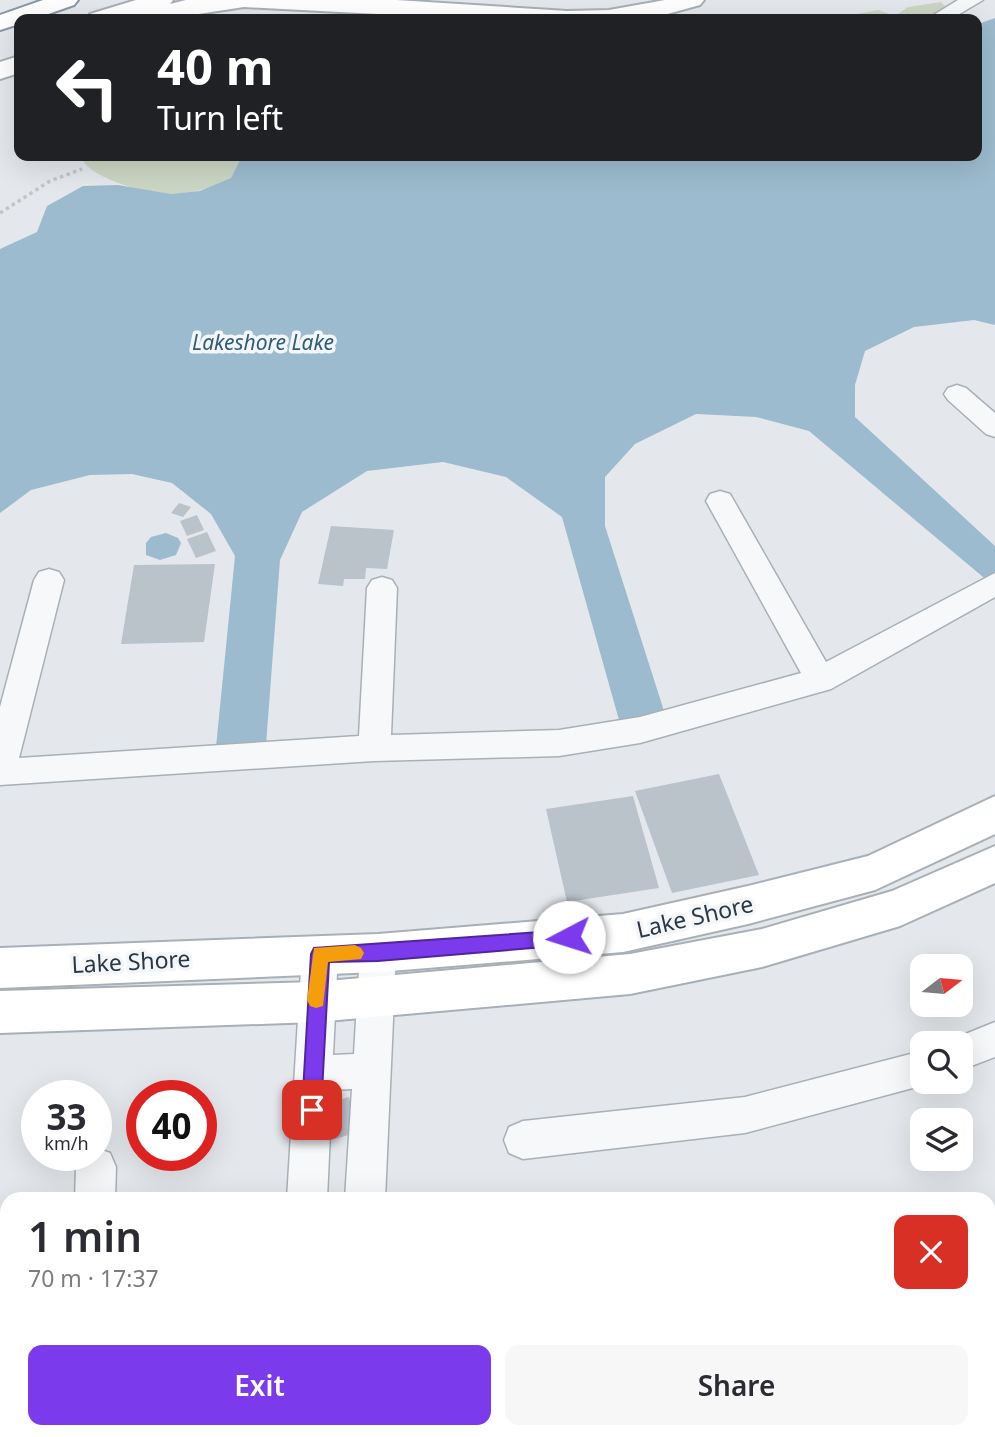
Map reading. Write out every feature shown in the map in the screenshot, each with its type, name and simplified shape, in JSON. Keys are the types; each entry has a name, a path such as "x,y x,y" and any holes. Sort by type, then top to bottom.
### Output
{"main road":[{"path":"0,2 6,0"},
{"path":"26,14 66,0"},
{"path":"115,14 161,0"},
{"path":"158,14 187,7 244,0 463,6 532,14"},
{"path":"534,0 602,3 640,0"},
{"path":"633,14 692,0"},
{"name":"Lake Shore","path":"0,968 378,953 623,933 748,905 874,872 967,830 995,813"},
{"name":"Lake Shore","path":"0,1012 316,1002 630,974 762,948 901,907 995,864"}],"street":[{"path":"946,14 973,0"},
{"path":"957,394 995,428"},
{"path":"720,501 820,680"},
{"path":"50,580 0,769 374,748 559,743 640,730 820,680 995,584"},
{"path":"374,748 382,588"},
{"path":"365,1192 378,998 378,953"},
{"path":"307,1192 320,954"},
{"path":"973,1048 995,1039"},
{"path":"314,1073 372,1070"},
{"path":"523,1140 745,1115 910,1072"}],"path":[{"path":"0,213 50,181 82,169"}],"green space":[{"path":"941,2 951,12 898,14 908,7"},
{"path":"878,10 889,14 857,14"},
{"path":"84,161 240,161 231,178 217,185 173,194 122,184 108,179"}],"water":[{"name":"Lakeshore Lake","path":"995,18 995,325 974,320 914,327 865,351 855,385 855,417 995,546 995,580 989,582 809,431 756,417 696,414 635,444 605,477 605,526 664,711 619,720 562,517 506,477 443,462 367,471 302,512 280,560 266,745 216,747 235,556 211,514 172,483 132,474 90,475 31,490 0,513 0,249 37,232 47,206 83,186 118,185 171,194 200,191 231,178 240,161 982,161 982,23"},
{"path":"166,533 178,538 181,543 176,555 160,560 146,555 146,543 151,537"}],"building":[{"path":"179,503 191,507 183,517 171,513"},
{"path":"197,515 204,530 187,536 180,521"},
{"path":"331,526 394,530 387,569 366,568 365,579 344,579 343,586 318,584"},
{"path":"207,532 216,551 196,558 187,539"},
{"path":"215,564 204,642 121,644 134,565"},
{"path":"719,774 759,875 672,893 635,791"},
{"path":"633,796 659,888 567,902 546,809"},
{"path":"349,1097 358,1132 335,1139 326,1104"}],"slow traffic":[{"path":"316,1000 320,954 355,953"}],"route":[{"path":"312,1110 320,954 378,953 569,937"}]}
